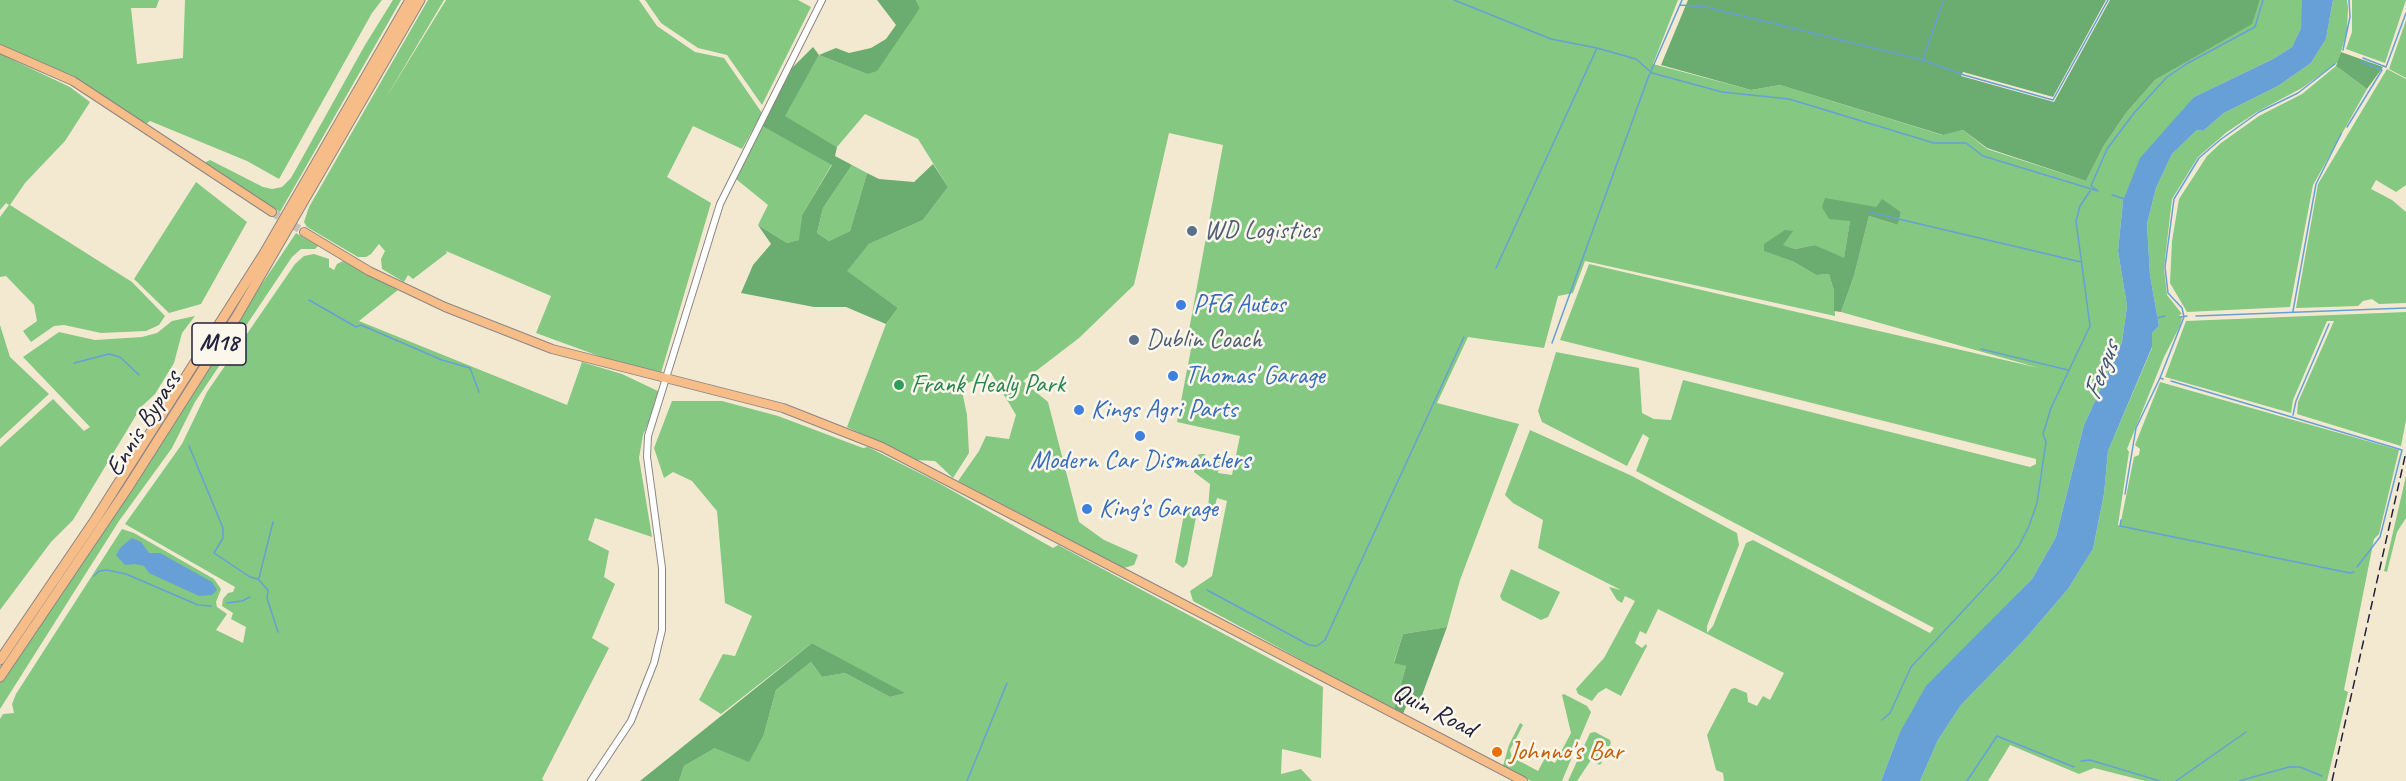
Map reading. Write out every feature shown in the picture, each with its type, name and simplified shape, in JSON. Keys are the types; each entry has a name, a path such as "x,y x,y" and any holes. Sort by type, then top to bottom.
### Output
{"highway":[{"name":"Ennis Bypass","path":"0,660 95,520 253,271 410,0"},
{"name":"Ennis Bypass","path":"0,677 121,499 237,316 420,0"}],"main road":[{"path":"0,49 73,81 272,212"},
{"name":"Quin Road","path":"304,232 369,271 456,312 552,350 783,408 882,447 1523,781"}],"street":[{"path":"591,781 631,721 654,663 662,630 662,568 647,445 657,408 720,204 822,0"}],"green space":[{"path":"0,0 159,0 156,8 131,8 137,64 183,58 185,0 382,0 372,13 279,179 247,161 150,121 145,125 118,108 0,46"},
{"path":"393,0 401,0 280,212 204,163 210,160 263,187 272,189 282,187 291,178 365,45"},
{"path":"428,0 444,0 384,101 446,0 639,0 657,26 695,52 724,58 762,113 742,149 693,126 667,177 711,203 661,373 607,359 536,333 551,296 446,251 447,253 413,279 408,275 404,282 382,269 381,259 385,251 379,244 371,254 358,257 307,227 304,222 309,207"},
{"path":"645,0 798,0 811,7 762,105 727,55 698,48 661,23"},
{"path":"877,0 916,0 920,8 877,71 867,74 819,55 836,48 849,53 871,48 886,39 896,25"},
{"path":"916,0 1678,0 1653,64 1751,90 1780,85 1942,135 1963,130 1987,149 2086,181 2103,147 2126,113 2155,80 2251,24 2260,0 2302,0 2304,7 2301,28 2292,47 2273,59 2194,97 2123,201 2118,251 2127,306 2122,342 2084,425 2056,537 2032,579 1989,623 1899,734 1881,781 1724,781 1723,773 1716,770 1707,735 1731,689 1735,688 1747,693 1748,702 1757,706 1763,696 1770,700 1784,673 1658,609 1646,634 1640,631 1635,643 1642,648 1646,644 1647,646 1621,696 1606,688 1592,701 1578,694 1576,689 1604,658 1635,601 1625,596 1622,603 1617,600 1609,587 1621,590 1538,548 1543,520 1513,503 1505,495 1530,430 1632,476 1737,533 1739,545 1707,626 1707,633 1713,626 1746,543 1753,540 1930,633 1934,628 1636,471 1649,438 1643,434 1627,466 1542,422 1538,411 1556,352 1639,368 1642,413 1654,419 1671,420 1683,380 2030,467 2036,464 2036,459 1560,340 1589,264 2039,368 1841,312 1854,276 1869,216 1898,225 1901,212 1882,200 1876,207 1850,221 1844,259 1815,245 1795,249 1782,245 1792,231 1765,251 1794,262 1816,275 1829,274 1834,291 1835,316 1585,261 1573,293 1558,296 1544,348 1468,337 1437,403 1519,424 1460,580 1447,627 1403,634 1394,662 1406,666 1394,710 1193,601 1190,591 1212,576 1227,501 1217,498 1214,510 1208,509 1210,484 1194,472 1197,457 1199,454 1205,454 1208,464 1214,466 1215,460 1221,456 1218,473 1232,475 1240,436 1177,422 1192,344 1195,343 1187,341 1223,145 1169,133 1134,285 1079,338 1023,381 1048,402 1079,522 1104,540 1138,555 1134,565 1124,568 958,481 979,451 986,436 1009,439 1016,415 991,373 961,386 967,415 969,453 953,478 935,461 915,460 847,427 886,324 898,308 846,271 869,244 923,220 948,187 918,139 865,114 837,147 784,116 819,55 867,74 920,8"},
{"path":"1688,0 2106,0 2053,97 1963,72 1961,76 2054,102 2110,0 2260,0 2252,24 2155,80 2126,113 2103,147 2086,181 1987,148 1963,130 1943,135 1780,85 1751,90 1661,65"},
{"path":"2333,0 2347,0 2348,8 2347,31 2338,62 2302,88 2257,112 2227,132 2198,157 2172,199 2164,268 2167,295 2182,314 2179,315 2182,318 2127,449 2129,452 2118,525 2120,526 2134,457 2139,455 2140,449 2135,445 2160,382 2399,450 2379,534 2374,539 2344,690 2348,692 2327,781 2145,781 2094,768 2079,774 2010,745 1988,781 1920,781 1938,740 1961,705 2027,637 2068,589 2093,549 2104,494 2108,451 2152,348 2152,333 2159,326 2150,275 2147,224 2156,188 2172,154 2197,130 2203,131 2224,113 2278,86 2311,63 2326,39"},
{"path":"2352,0 2406,0 2385,63 2346,49 2352,32"},
{"path":"2406,20 2406,78 2389,69"},
{"path":"813,47 819,55 785,116 837,147 835,156 852,165 823,208 817,233 829,241 850,231 867,173 879,179 914,182 933,164 948,187 923,220 869,244 847,271 898,308 886,324 846,307 814,307 741,293 753,265 771,244 758,225 787,243 799,240 802,215 832,165 762,126 792,68"},
{"path":"2341,52 2383,67 2367,89 2336,66"},
{"path":"0,54 70,87 90,102 65,141 25,183 10,205 132,282 165,316 159,325 146,331 101,333 64,325 54,326 31,342 23,331 37,321 34,305 6,276 0,277 0,217 9,205 6,203 0,210"},
{"path":"2336,66 2367,89 2313,185 2290,307 2187,312 2170,283 2172,241 2179,199 2207,156 2221,143 2259,116 2302,94"},
{"path":"2387,69 2406,79 2406,185 2396,192 2376,180 2371,189 2392,200 2406,212 2406,303 2379,304 2372,299 2363,301 2358,306 2296,308 2318,184"},
{"path":"762,126 832,164 802,215 800,240 787,243 758,225 768,205 736,179"},
{"path":"852,165 867,173 850,231 829,241 817,233 823,208"},
{"path":"196,182 247,222 201,304 169,313 134,279"},
{"path":"1825,198 1876,207 1882,199 1901,212 1898,225 1869,216 1854,276 1841,312 1834,311 1834,291 1829,274 1816,275 1794,262 1764,251 1764,244 1785,230 1793,231 1783,245 1795,249 1815,245 1844,258 1850,221 1829,219 1822,207"},
{"path":"296,233 318,246 315,249 301,249 292,257 195,402 172,448 119,521 0,709 0,676"},
{"path":"314,254 329,259 329,267 334,270 337,264 343,261 398,290 359,321 567,405 582,362 622,374 662,393 643,435 639,458 652,537 595,518 588,540 609,551 604,577 615,584 592,638 609,648 542,779 544,781 0,781 0,719 3,714 14,713 12,704 16,694 122,529 134,533 214,579 221,589 216,602 217,607 227,614 216,630 243,643 246,627 231,619 233,613 222,606 223,599 228,593 233,592 235,587 125,524 182,444 207,392 295,264 304,256"},
{"path":"2406,312 2406,420 2401,446 2297,414 2298,402 2334,321 2327,321 2293,400 2291,413 2165,377 2186,321"},
{"path":"195,316 182,333 174,363 155,394 141,407 73,520 51,542 0,610 0,447 53,399 84,431 90,427 23,357 59,332 95,340 142,337 157,333 172,321"},
{"path":"0,325 10,357 49,394 0,439"},
{"path":"672,401 722,401 778,416 863,448 868,447 937,482 1053,548 1058,545 1323,687 1321,758 1282,749 1281,774 1301,769 1312,781 679,781 684,766 715,748 764,734 776,690 811,662 822,677 845,673 890,697 904,693 812,643 721,714 699,700 723,654 735,656 752,616 725,603 717,511 692,481 673,472 664,478 654,448"},
{"path":"2406,476 2406,518 2397,532 2387,572 2384,571"},
{"path":"1189,510 1197,512 1187,564 1183,568 1175,562 1184,514"},
{"path":"1511,569 1560,592 1548,617 1541,620 1502,600 1500,596"},
{"path":"1447,627 1417,709 1407,704 1403,714 1394,710 1406,666 1394,663 1403,634"},
{"path":"812,643 905,693 890,697 845,673 822,677 811,662 776,690 764,734 749,762 715,748 684,766 679,781 640,781"},
{"path":"1562,695 1587,706 1591,712 1562,781 1531,781 1503,766 1509,745 1520,723 1523,725 1510,750 1512,757 1538,771 1545,758 1555,763 1571,733"},
{"path":"1595,732 1610,740 1611,743 1609,747 1603,744 1599,751 1597,758 1602,762 1600,765 1591,760 1577,781 1568,781 1590,733"}],"water":[{"path":"2302,0 2333,0 2326,39 2311,63 2278,86 2224,113 2203,131 2197,130 2172,154 2156,188 2147,224 2150,275 2159,326 2152,333 2152,347 2108,451 2104,494 2093,549 2068,589 2027,637 1961,705 1938,740 1920,781 1881,781 1899,734 1926,686 2032,579 2056,537 2084,425 2122,342 2127,306 2118,251 2123,201 2140,158 2194,97 2273,59 2292,47 2301,28"},
{"path":"132,538 141,542 149,553 160,553 212,582 217,590 212,595 199,596 149,573 144,566 125,565 116,555 121,547"}],"waterway":[{"path":"1454,0 1551,39 1636,59 1652,73 1722,92 1789,99 1934,143 1966,143 1983,156 2098,191"},
{"path":"1552,343 1648,78 1682,0"},
{"path":"1923,59 1944,0"},
{"path":"1680,5 1706,7 1923,60 1964,75 2053,100 2108,0"},
{"path":"2097,190 2091,186 2107,149 2134,113 2167,77 2255,27 2263,0"},
{"path":"2343,50 2350,17 2349,0"},
{"path":"2363,58 2386,67 2406,13"},
{"path":"1496,268 1597,48"},
{"path":"2347,127 2382,70 2361,62"},
{"path":"2163,379 2160,378 2184,317 2182,308 2168,293 2165,267 2174,199 2199,158 2220,140 2259,112 2298,93 2335,64"},
{"path":"2293,311 2316,184 2341,134"},
{"name":"Fergus","path":"1882,720 1890,713 1911,667 2000,571 2019,546 2029,526 2037,503 2046,442 2043,434 2051,408 2090,326 2076,221 2080,206 2090,191"},
{"path":"2112,195 2125,199"},
{"path":"1869,212 2081,262"},
{"path":"309,300 356,327 361,325 442,360 470,368 479,392"},
{"path":"2196,316 2406,308"},
{"path":"2157,318 2165,316"},
{"path":"2180,317 2187,316"},
{"path":"2293,415 2296,401 2329,324"},
{"path":"1207,590 1309,645 1317,646 1325,640 1464,337"},
{"path":"1981,349 2068,370"},
{"path":"74,363 109,354 120,357 139,375"},
{"path":"2125,494 2136,428 2160,378"},
{"path":"2171,381 2402,450 2380,537 2357,567"},
{"path":"189,446 223,528 223,538 214,553 250,577 258,579 268,590 267,598 278,632"},
{"path":"2121,520 2120,526 2354,572"},
{"path":"259,578 273,522"},
{"path":"94,576 99,571 107,570 126,574 198,605 211,606"},
{"path":"227,603 242,601 250,597"},
{"path":"967,781 1007,683"},
{"path":"2176,781 2246,732"},
{"path":"1967,781 1997,736 2074,767"},
{"path":"2081,761 2090,760 2160,781"},
{"path":"2239,781 2289,767 2300,767 2322,776"}],"tunnel":[{"path":"272,212 304,232"}],"railway":[{"path":"2332,781 2406,452"}],"place":[{"name":"WD Logistics","path":"1192,231"},
{"name":"PFG Autos","path":"1181,305"},
{"name":"Dublin Coach","path":"1134,340"},
{"name":"Thomas' Garage","path":"1173,376"},
{"name":"Frank Healy Park","path":"899,385"},
{"name":"Kings Agri Parts","path":"1079,410"},
{"name":"Modern Car Dismantlers","path":"1140,436"},
{"name":"King's Garage","path":"1087,509"},
{"name":"Johnno's Bar","path":"1497,752"}]}
